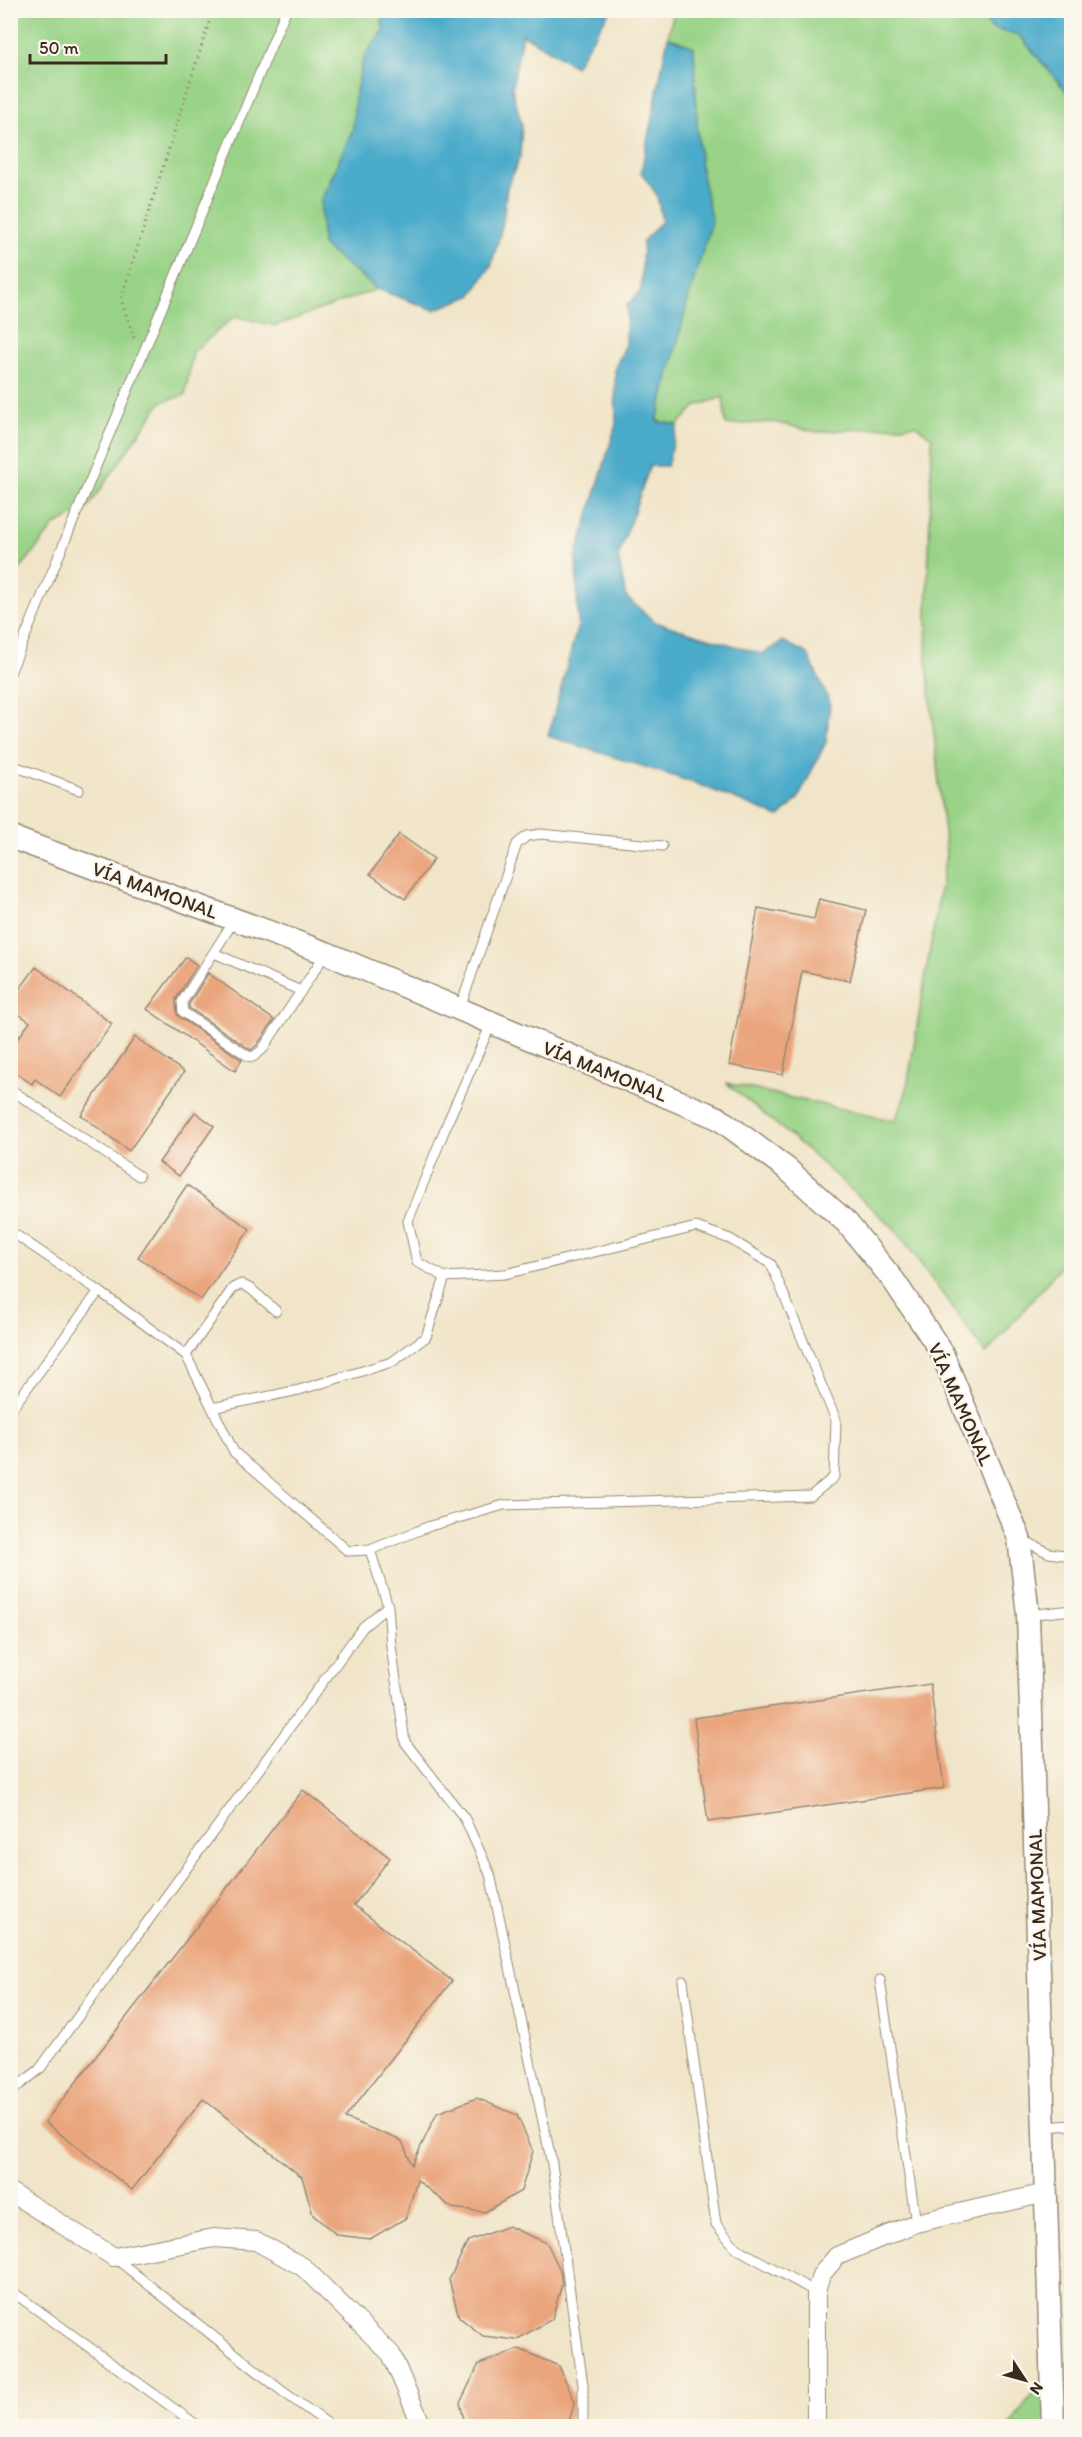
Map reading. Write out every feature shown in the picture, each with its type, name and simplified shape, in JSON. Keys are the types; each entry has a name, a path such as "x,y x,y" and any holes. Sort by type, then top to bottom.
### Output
{"street":[{"name":"VÍA MAMONAL","path":"10,837 326,953 718,1118 786,1168 847,1223 894,1281 941,1351 1019,1538 1028,1615 1053,2427"},
{"path":"10,2192 114,2257 214,2238 256,2241 303,2267 391,2354 422,2427"},
{"path":"816,2427 816,2292 821,2275 837,2256 916,2223 984,2205 1046,2193"}],"lane":[{"path":"10,674 286,10"},
{"path":"10,762 14,766 79,790"},
{"path":"459,1010 517,844 527,836 541,834 662,846"},
{"path":"235,919 182,1002 182,1008 183,1012 248,1056 254,1057 262,1050 326,953"},
{"path":"214,953 301,991"},
{"path":"10,1231 99,1291 186,1355 234,1452 348,1551 370,1550 430,1526 504,1505 811,1496 834,1477 836,1420 771,1264 730,1239 696,1227 505,1274 445,1277 417,1262 408,1221 449,1119 491,1024"},
{"path":"10,1089 139,1176"},
{"path":"212,1408 300,1390 392,1362 426,1337 445,1277"},
{"path":"186,1355 233,1288 241,1284 251,1289 276,1311"},
{"path":"10,1411 99,1291"},
{"path":"1019,1538 1049,1553 1071,1556"},
{"path":"370,1550 388,1606 391,1646 405,1742 465,1819 490,1874 552,2164 583,2385 584,2427"},
{"path":"10,2092 39,2070 363,1628 388,1606"},
{"path":"1028,1615 1071,1610"},
{"path":"880,1980 916,2223"},
{"path":"683,1981 716,2224 736,2248 816,2292"},
{"path":"1044,2127 1071,2125"},
{"path":"114,2257 331,2427"},
{"path":"10,2290 198,2427"}],"path":[{"path":"141,359 122,299 213,10"}],"green space":[{"path":"11,11 382,11 383,32 364,56 355,96 353,129 321,201 322,245 377,289 275,326 235,316 193,352 185,395 161,402 87,509 55,525 11,580"},
{"path":"674,11 978,11 991,28 1020,36 1072,98 1072,1253 986,1354 896,1230 798,1142 726,1083 895,1121 906,1093 946,854 926,653 932,438 916,425 817,432 773,422 726,425 723,397 696,406 678,425 657,421 691,289 701,169 694,47 668,37"},
{"path":"1051,2368 1053,2426 1009,2426"}],"water":[{"path":"382,10 610,11 575,66 522,34 512,89 522,125 520,157 507,187 503,223 491,266 471,296 434,310 377,289 322,245 321,201 353,129 355,96 364,56 383,32"},
{"path":"978,11 1071,11 1071,97 1020,36 991,28"},
{"path":"668,37 694,47 701,169 712,222 691,289 657,421 678,425 667,466 650,466 618,557 626,597 655,622 762,654 783,641 808,654 830,703 826,742 798,799 779,817 695,783 548,736 578,625 576,557 616,425 615,368 626,344 627,305 641,291 643,241 662,221 657,195 641,172"}],"building":[{"path":"399,834 434,859 405,899 370,874"},
{"path":"819,899 866,910 850,981 802,971 783,1075 729,1065 758,908 814,919"},
{"path":"186,957 197,965 176,999 177,1015 242,1060 235,1071 147,1009"},
{"path":"36,967 112,1024 60,1097 35,1079 32,1084 10,1069 10,1049 30,1022 10,1008 10,1002"},
{"path":"208,973 274,1020 251,1050 189,1008 189,1004"},
{"path":"135,1037 184,1072 129,1151 81,1115"},
{"path":"195,1112 214,1126 179,1176 159,1162"},
{"path":"187,1185 250,1229 201,1300 138,1257"},
{"path":"930,1684 944,1788 708,1822 694,1718"},
{"path":"303,1790 390,1858 354,1905 452,1981 345,2118 402,2141 412,2165 437,2113 477,2098 517,2115 533,2151 521,2191 485,2212 452,2208 417,2180 406,2218 370,2239 337,2235 313,2215 302,2177 203,2099 132,2190 45,2122"},
{"path":"508,2226 547,2243 560,2270 562,2284 552,2319 516,2340 483,2336 459,2317 449,2280 468,2241"},
{"path":"519,2349 559,2366 575,2402 567,2427 466,2427 460,2403 479,2364"}]}
